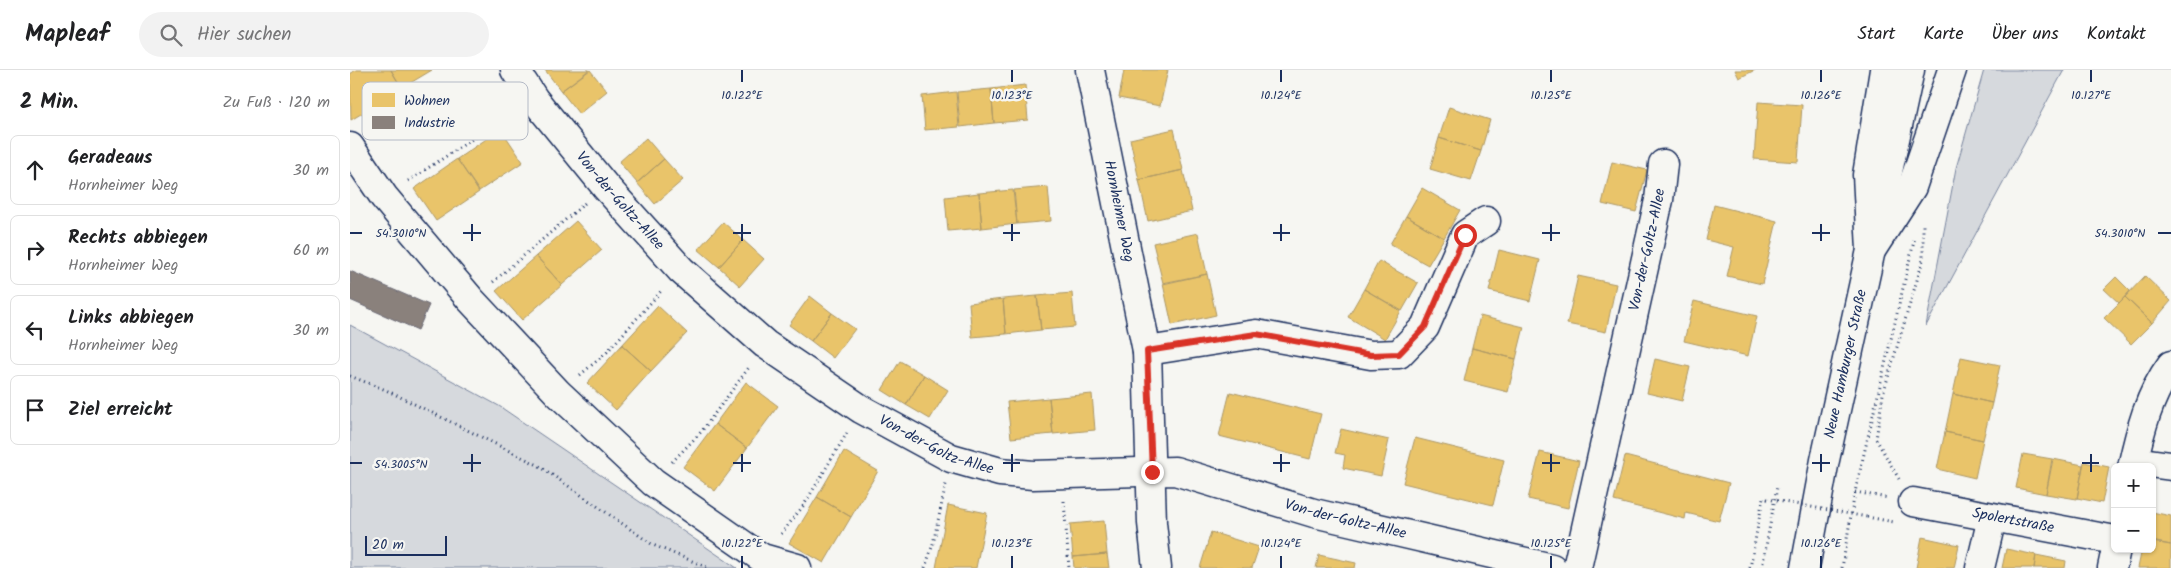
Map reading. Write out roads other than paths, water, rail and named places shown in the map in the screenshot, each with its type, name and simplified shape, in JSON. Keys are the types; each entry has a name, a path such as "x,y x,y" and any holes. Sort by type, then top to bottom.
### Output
{"main road":[{"name":"Von-der-Goltz-Allee","path":"516,70 523,82"},
{"name":"Hornheimer Weg","path":"1090,70 1147,351 1152,523 1157,568"},
{"name":"Neue Hamburger Straße","path":"1805,568 1825,460 1872,250 1867,175 1884,70"},
{"path":"1872,250 1910,70"},
{"name":"Neue Hamburger Straße","path":"1872,250 1912,187 1952,70"},
{"name":"Von-der-Goltz-Allee","path":"528,89 605,186 681,270 765,344 861,409 951,458 1000,472 1033,475 1175,471 1314,514 1552,568"},
{"path":"350,147 384,197 471,300 558,393 653,482 762,558 797,568"},
{"name":"Von-der-Goltz-Allee","path":"1577,568 1659,200 1663,164"},
{"path":"1147,351 1256,334 1371,355 1399,354 1425,327 1465,235 1486,221"},
{"path":"2133,463 2145,415 2161,379 2171,365"},
{"path":"2156,465 2171,466"},
{"name":"Spolertstraße","path":"1913,502 2111,539"},
{"path":"1980,568 1992,518"},
{"path":"2112,568 2115,553"}]}
